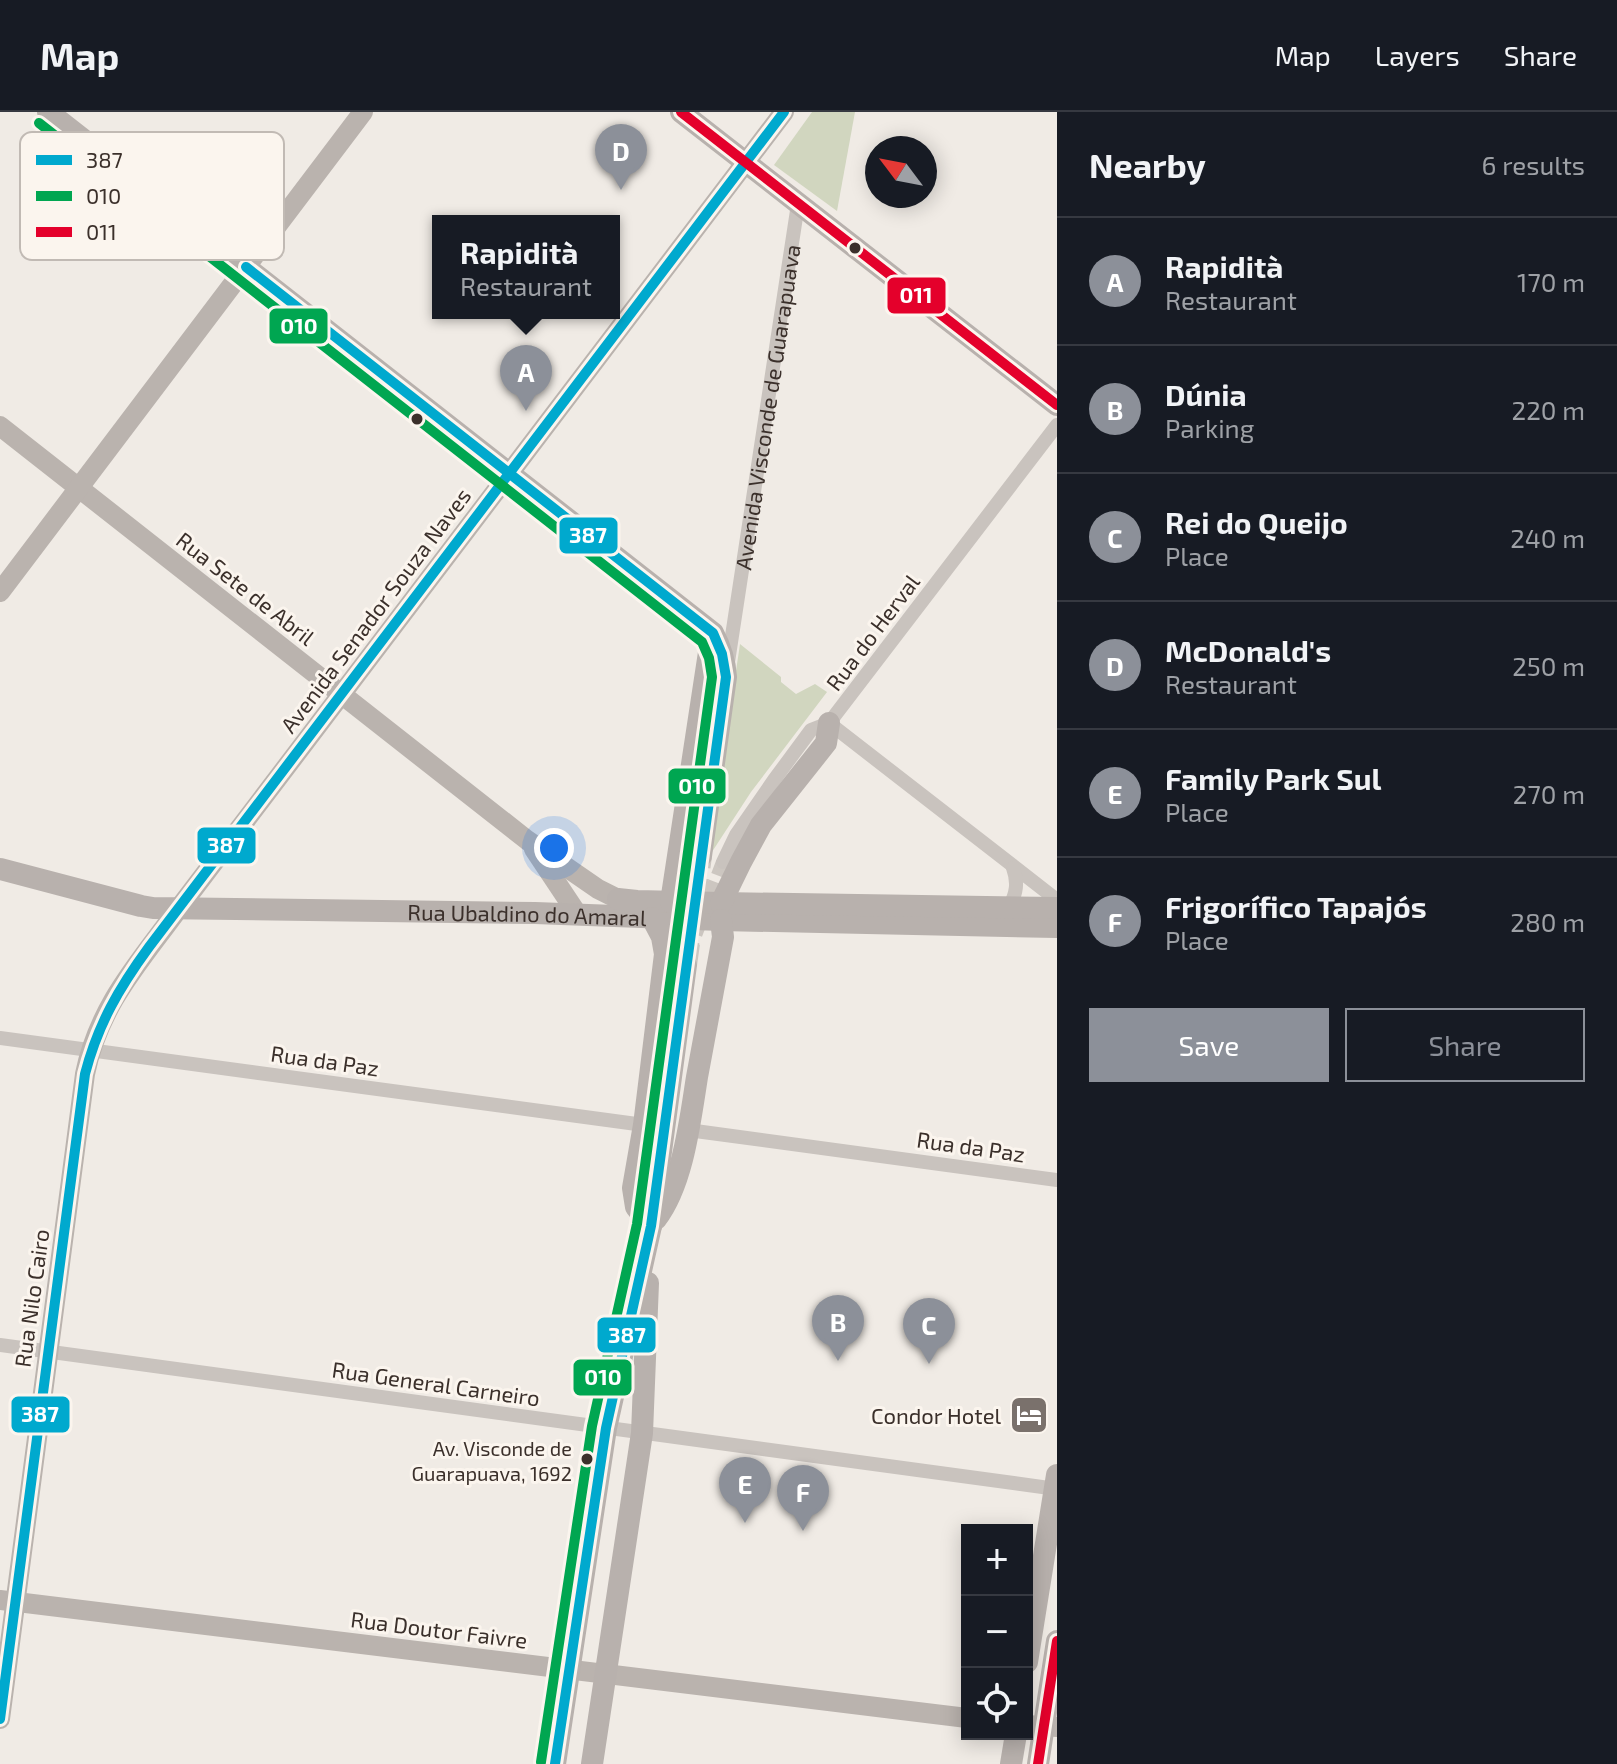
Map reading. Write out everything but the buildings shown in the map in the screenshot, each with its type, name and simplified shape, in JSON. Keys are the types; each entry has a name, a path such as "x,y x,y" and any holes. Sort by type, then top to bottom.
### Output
{"main road":[{"path":"48,112 74,132"},
{"path":"284,217 363,112"},
{"path":"681,112 1057,405"},
{"name":"Avenida Senador Souza Naves","path":"179,908 784,112"},
{"path":"237,260 707,628 721,648 726,677"},
{"path":"0,592 251,260"},
{"name":"Rua Sete de Abril","path":"0,426 527,840 598,889 618,899"},
{"path":"671,902 710,646 707,628"},
{"name":"Avenida Visconde de Guarapuava","path":"712,859 726,677"},
{"path":"592,1764 642,1433 651,1226 674,1189 688,1130 723,937 721,912 750,843 826,743 829,723"},
{"path":"527,840 578,915"},
{"name":"Rua Ubaldino do Amaral","path":"0,869 141,906 179,908 652,918 721,912 1057,908"},
{"name":"Rua Ubaldino do Amaral","path":"618,899 671,902 721,912 1057,927"},
{"name":"Rua Nilo Cairo","path":"0,1719 8,1601 48,1352 85,1074 100,1025 118,992 179,908"},
{"path":"651,1226 636,1207 633,1188 665,954 662,937 652,918"},
{"path":"555,1764 606,1428 651,1226 686,965"},
{"path":"1033,1625 1056,1484"},
{"name":"Rua Doutor Faivre","path":"8,1601 961,1717"},
{"path":"1038,1764 1057,1641"},
{"path":"1011,1764 1015,1740"}],"street":[{"name":"Avenida Visconde de Guarapuava","path":"726,677 798,204"},
{"name":"Rua do Herval","path":"712,859 736,835 811,730 829,723 1057,425"},
{"path":"707,628 735,611"},
{"path":"829,723 1057,900"},
{"path":"1009,907 1017,884 1013,868"},
{"name":"Rua da Paz","path":"0,1038 644,1125"},
{"name":"Rua da Paz","path":"688,1130 1057,1180"},
{"name":"Rua General Carneiro","path":"0,1345 642,1433 1056,1484"}],"green space":[{"path":"812,112 855,112 837,211 774,165"},
{"path":"740,644 781,677 781,682 796,694 815,684 827,692 751,792 708,858"}],"tunnel":[{"path":"686,965 701,856"},
{"path":"688,954 723,862"}],"transit line":[{"name":"011","path":"681,112 1057,405"},
{"name":"387","path":"0,1719 85,1074 96,1039 111,1007 149,947 784,112"},
{"name":"010","path":"39,123 50,132"},
{"name":"010","path":"214,260 702,642 709,658 712,677 637,1224 592,1426 541,1762"},
{"name":"387","path":"246,267 713,633 722,654 726,677 651,1226 606,1428 555,1764"},
{"name":"011","path":"1038,1764 1057,1641"}],"place":[{"name":"McDonald's","path":"621,190"},
{"name":"Rapidità","path":"526,411"},
{"name":"Dúnia","path":"838,1361"},
{"name":"Rei do Queijo","path":"929,1364"},
{"name":"Condor Hotel","path":"1029,1415"},
{"name":"Av. Visconde de Guarapuava, 1692","path":"587,1459"},
{"name":"Family Park Sul","path":"745,1523"},
{"name":"Frigorífico Tapajós","path":"803,1531"}]}
